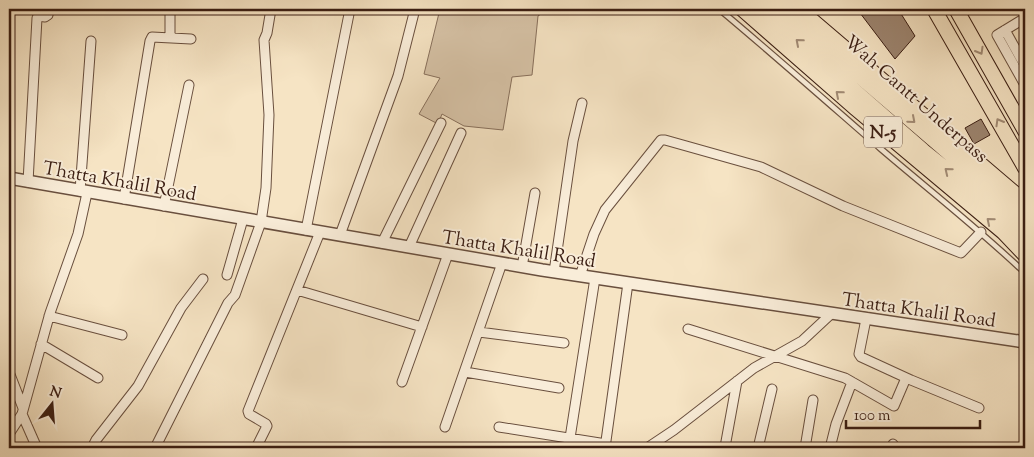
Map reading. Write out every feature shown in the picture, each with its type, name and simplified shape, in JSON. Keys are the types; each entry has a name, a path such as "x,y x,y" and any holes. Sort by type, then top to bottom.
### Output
{"highway":[{"name":"Wah Cantt Underpass","path":"760,9 923,150 1005,217 1025,237"},
{"name":"Wah Cantt Underpass","path":"782,9 1010,204 1025,220"}],"main road":[{"name":"N-5","path":"742,9 851,113 1003,232 1025,255"},
{"name":"N-5","path":"799,9 1025,202"},
{"path":"934,9 1024,166"},
{"path":"956,9 1025,131"}],"street":[{"path":"28,182 37,18 48,15 49,9"},
{"path":"170,9 170,37"},
{"path":"155,448 228,303 235,295 261,222 266,188 269,114 264,40 271,9"},
{"path":"306,230 350,9"},
{"path":"340,236 398,76 415,9"},
{"path":"1001,32 1025,18"},
{"path":"1001,32 1025,66"},
{"path":"1001,32 1025,85"},
{"path":"124,199 150,41 152,37 191,40"},
{"path":"9,434 22,411 49,316 78,234 83,192 91,41"},
{"path":"164,206 189,85"},
{"path":"554,272 574,141 582,103"},
{"path":"382,243 441,123"},
{"path":"409,247 461,133"},
{"path":"580,276 594,234 605,210 661,140 761,167 851,210 961,253 981,232"},
{"name":"Thatta Khalil Road","path":"9,178 554,272 1025,342"},
{"path":"522,266 535,193"},
{"path":"227,275 243,219"},
{"path":"256,448 267,426 248,412 320,232"},
{"path":"402,382 448,254"},
{"path":"445,427 502,263"},
{"path":"570,438 595,278"},
{"path":"92,448 96,440 138,386 181,308 203,279"},
{"path":"499,427 570,438 605,446 628,283"},
{"path":"297,290 422,327"},
{"path":"647,448 674,430 754,368 802,341 831,314"},
{"path":"49,316 122,335"},
{"path":"866,319 859,354 861,357 906,378 980,408"},
{"path":"688,329 846,378 894,406 906,378"},
{"path":"479,332 564,342"},
{"path":"41,344 98,378"},
{"path":"9,372 37,448"},
{"path":"465,372 559,388"},
{"path":"725,447 737,381"},
{"path":"830,448 836,424 852,382"},
{"path":"758,448 772,389"},
{"path":"805,448 813,400"}],"lane":[{"path":"719,9 851,113 880,149 981,232 1025,273"}],"shaded area":[{"path":"440,9 548,9 538,16 532,75 512,77 503,130 464,126 442,114 438,124 419,114 440,78 424,74"}],"building":[{"path":"857,9 898,9 915,36 895,59"},
{"path":"981,119 990,135 974,144 965,128"}]}
